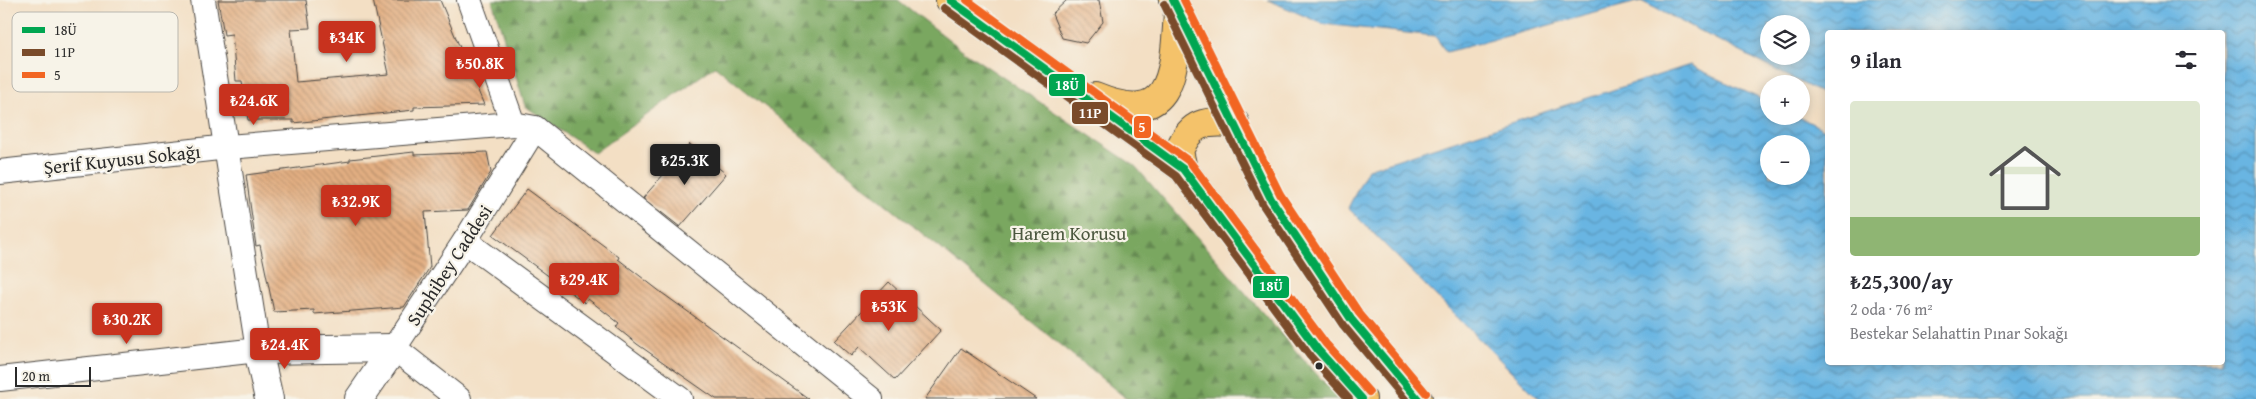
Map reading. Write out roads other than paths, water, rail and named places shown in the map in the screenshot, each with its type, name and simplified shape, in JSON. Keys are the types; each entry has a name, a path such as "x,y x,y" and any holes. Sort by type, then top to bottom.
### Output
{"main road":[{"path":"950,0 1183,169 1318,350 1362,399"},
{"path":"1071,87 1113,104 1131,107 1146,104 1159,98 1168,85 1175,65 1176,6"},
{"path":"1176,6 1271,199 1351,319 1418,399"},
{"path":"1183,169 1179,151 1190,131 1199,124 1212,122 1235,123"}],"street":[{"path":"203,0 228,147 258,350 269,399"},
{"path":"469,0 524,126 871,399"},
{"name":"Şerif Kuyusu Sokağı","path":"0,172 228,147 524,126"},
{"name":"Suphibey Caddesi","path":"359,399 465,241 524,126"},
{"path":"465,241 680,399"},
{"path":"0,379 258,350 394,348 459,399"}],"water":[{"path":"1268,0 2256,0 2256,399 1539,399 1348,208 1368,169 1690,65 1760,99 1760,125 1810,125 1810,122 1825,130 1825,365 2225,365 2225,30 1825,30 1825,95 1810,87 1810,75 1786,75 1766,65 1810,65 1810,15 1760,15 1760,62 1641,1 1446,52 1435,36 1323,24"}],"park label":[{"name":"Harem Korusu","path":"1069,233"}]}
